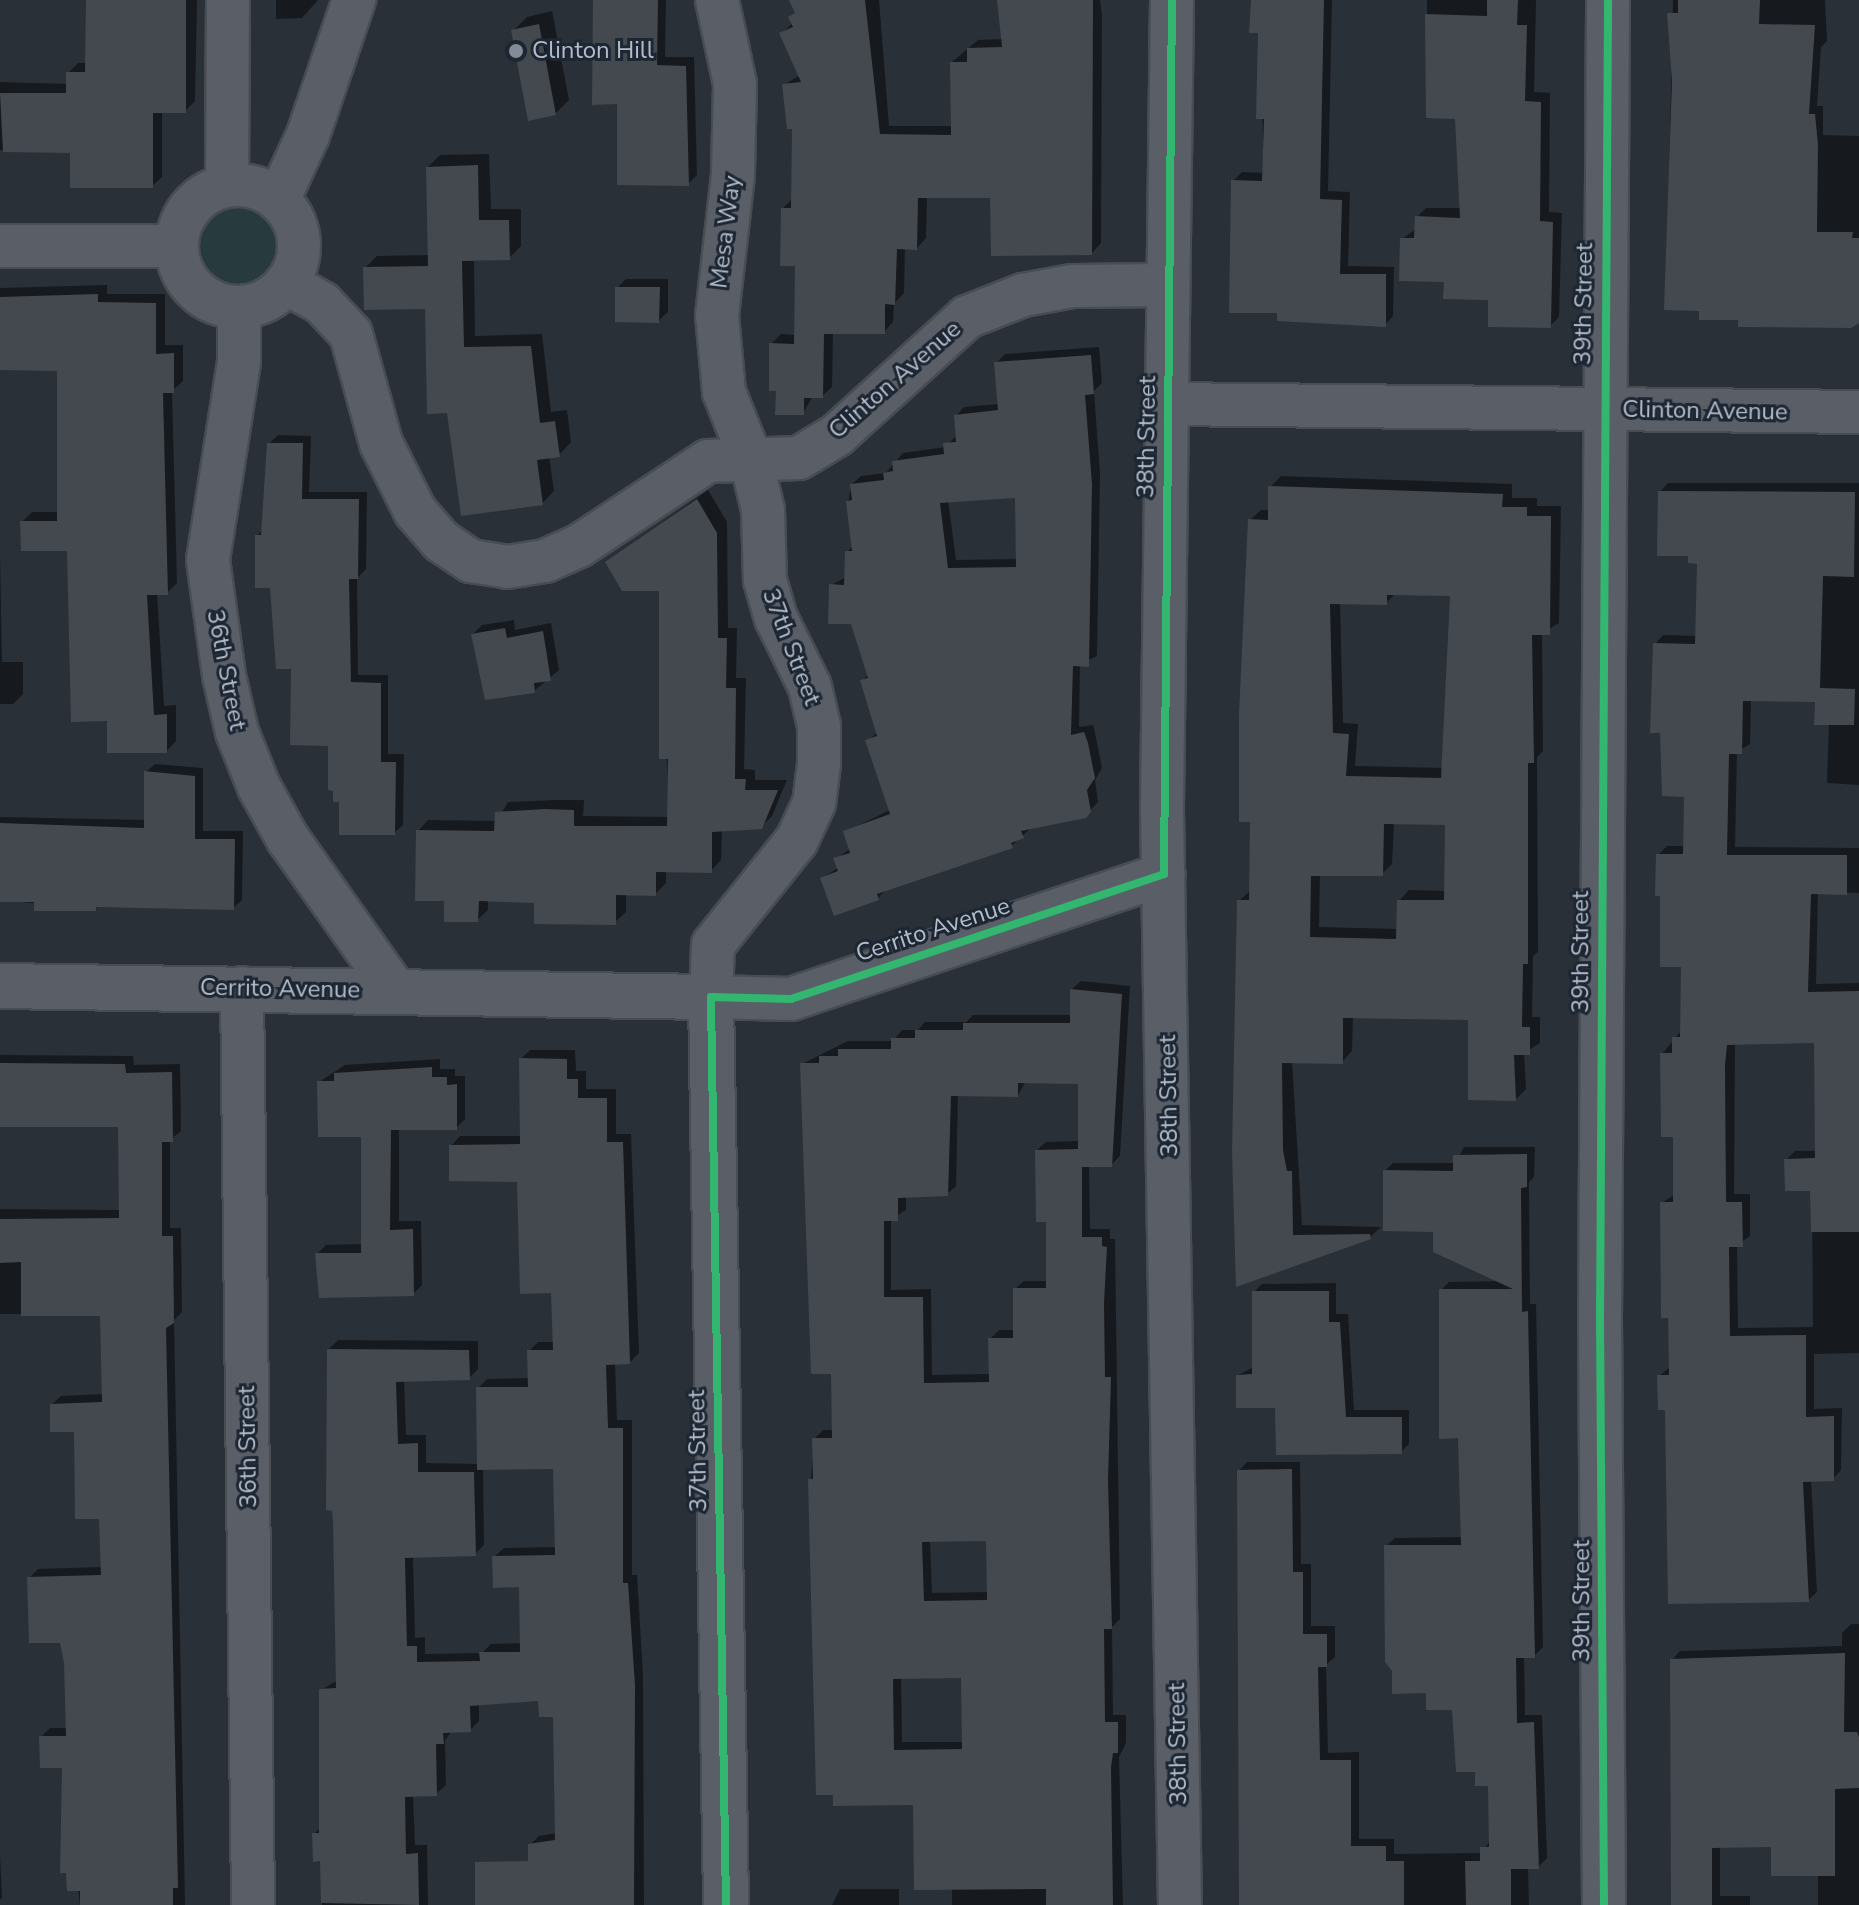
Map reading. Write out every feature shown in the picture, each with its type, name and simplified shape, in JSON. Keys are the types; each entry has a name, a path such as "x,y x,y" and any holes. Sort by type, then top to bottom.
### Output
{"street":[{"path":"227,185 228,0"},
{"path":"278,200 308,135 354,0"},
{"name":"Mesa Way","path":"717,0 735,84 736,130 717,315 724,392 751,460"},
{"name":"38th Street","path":"1172,0 1164,874 1180,1905"},
{"name":"39th Street","path":"1604,1905 1600,1320 1602,409 1608,0"},
{"path":"227,185 261,189 278,200 295,223 299,243 286,283 266,300 239,307 212,302 195,290 180,267 176,246 190,207 227,185"},
{"path":"0,246 176,246"},
{"name":"Clinton Avenue","path":"286,283 322,303 351,334 395,477 441,541 471,561 507,567 545,561 616,523 708,461 799,458 837,435 967,317 1023,295 1072,286 1168,285"},
{"name":"36th Street","path":"239,307 239,362 208,560 224,676 237,732 259,787 288,839 395,990"},
{"name":"Clinton Avenue","path":"1167,404 1859,412"},
{"name":"37th Street","path":"726,1905 711,997 713,945 797,840 814,803 819,764 819,726 810,687 776,618 765,580 763,510 751,460"},
{"name":"Cerrito Avenue","path":"0,986 395,990 791,999 1164,874"},
{"name":"36th Street","path":"242,988 253,1905"}],"green space":[{"path":"240,206 255,209 268,217 276,230 279,245 276,260 268,273 255,281 240,284 225,281 212,273 204,260 201,245 204,230 212,217 225,209"}],"building":[{"path":"86,0 186,0 186,113 153,113 153,188 70,188 70,153 3,152 0,93 66,93 66,72 85,72"},
{"path":"593,0 658,0 657,65 686,66 689,186 617,185 617,104 592,105"},
{"path":"789,0 865,0 880,134 951,135 950,62 967,62 967,48 1002,47 997,0 1093,0 1092,255 991,256 990,198 918,198 917,250 897,249 895,305 885,304 885,334 824,334 823,398 804,398 804,415 775,415 776,391 769,391 769,343 794,344 795,266 780,266 781,208 791,208 792,129 787,129 782,84 801,82 779,33 793,27 788,17 795,13"},
{"path":"1251,0 1324,0 1320,199 1342,200 1340,274 1386,274 1386,327 1277,321 1277,313 1229,313 1231,180 1262,181 1264,119 1256,119 1258,33 1249,33"},
{"path":"1487,0 1518,0 1517,25 1527,25 1525,101 1541,102 1540,221 1553,222 1551,328 1488,327 1488,300 1443,299 1444,282 1399,281 1400,238 1414,238 1415,216 1460,218 1455,119 1426,118 1425,14 1487,16"},
{"path":"1678,0 1760,0 1759,24 1815,25 1809,114 1815,114 1818,144 1817,232 1853,232 1852,238 1859,238 1859,323 1851,328 1738,327 1738,320 1699,320 1699,311 1664,310 1672,81 1667,13 1678,13"},
{"path":"539,24 556,115 528,121 511,30"},
{"path":"478,165 479,220 509,220 510,260 462,261 464,347 531,346 540,423 555,421 560,457 537,460 543,505 461,516 447,413 427,414 425,309 364,310 363,267 428,266 426,167"},
{"path":"615,287 660,287 659,323 615,322"},
{"path":"98,294 98,302 156,303 156,354 174,353 174,393 163,393 168,595 147,595 154,715 167,714 167,753 107,753 107,721 71,722 67,551 21,551 20,521 57,521 57,371 0,370 0,297"},
{"path":"1091,355 1094,394 1085,395 1092,484 1089,667 1073,666 1071,735 1084,732 1088,743 1095,778 1087,790 1091,812 1086,818 1021,831 1024,838 1011,843 1013,848 877,894 879,900 834,916 820,878 838,871 833,858 850,853 843,831 890,814 865,740 877,736 860,680 868,678 851,624 828,624 829,584 844,585 845,551 852,551 846,501 852,500 850,484 884,480 883,473 893,471 892,461 944,454 943,443 956,442 954,415 998,410 994,362","holes":["1015,498 1016,567 948,568 940,503"]},
{"path":"267,443 303,443 302,499 359,499 358,579 349,579 351,682 381,683 381,762 396,762 395,835 339,835 339,802 333,802 333,791 328,790 328,746 290,745 291,669 276,669 270,588 255,588 255,535 261,535"},
{"path":"1268,486 1503,494 1502,507 1527,507 1527,516 1551,516 1550,635 1532,635 1534,763 1528,763 1528,964 1523,964 1522,1027 1530,1027 1530,1055 1514,1055 1516,1101 1468,1100 1468,1020 1343,1018 1343,1064 1282,1063 1283,1150 1287,1171 1292,1171 1293,1235 1370,1234 1371,1239 1236,1287 1232,1151 1237,900 1249,900 1250,822 1239,822 1239,714 1248,519 1268,520","holes":["1387,595 1450,596 1441,778 1346,776 1349,734 1333,733 1330,604 1387,605","1384,824 1445,825 1444,900 1397,900 1396,939 1310,937 1311,876 1383,876"]},
{"path":"1658,491 1855,492 1854,577 1823,576 1820,688 1855,689 1854,725 1814,725 1815,702 1743,701 1742,754 1729,754 1727,855 1847,855 1847,895 1811,894 1808,992 1859,991 1859,1232 1811,1232 1810,1191 1785,1191 1784,1159 1815,1158 1814,1043 1727,1045 1725,1065 1726,1202 1742,1202 1743,1247 1729,1247 1730,1336 1806,1335 1806,1417 1834,1416 1834,1481 1803,1482 1809,1602 1668,1604 1665,1410 1658,1410 1657,1375 1669,1375 1668,1318 1661,1318 1660,1202 1673,1202 1673,1137 1661,1137 1660,1053 1672,1053 1672,1037 1680,1037 1681,967 1660,967 1660,896 1655,896 1656,854 1683,854 1684,797 1662,796 1660,733 1650,733 1653,643 1695,644 1697,564 1688,563 1688,556 1657,556"},
{"path":"697,499 717,533 718,638 727,638 726,688 736,688 735,779 746,779 745,790 778,790 762,829 712,832 712,873 656,872 656,896 616,895 616,925 534,924 534,903 479,901 478,922 444,922 444,901 415,901 416,830 494,831 495,812 545,809 574,810 574,826 667,826 668,759 659,759 659,591 622,591 605,562"},
{"path":"505,628 507,638 543,631 551,681 534,683 535,693 485,700 471,634"},
{"path":"144,771 195,776 195,839 235,839 234,910 96,907 96,911 34,911 34,902 0,902 0,823 144,828"},
{"path":"1070,989 1122,994 1112,1167 1082,1167 1082,1237 1102,1237 1102,1246 1107,1247 1104,1303 1105,1377 1111,1377 1108,1480 1112,1629 1104,1629 1105,1722 1118,1722 1118,1753 1113,1753 1111,1767 1113,1905 1046,1905 1046,1889 914,1890 913,1805 833,1806 833,1795 816,1795 808,1479 813,1479 812,1438 832,1438 831,1374 811,1374 800,1063 819,1063 819,1056 838,1056 838,1049 891,1049 891,1038 915,1038 915,1030 963,1030 963,1023 1070,1023","holes":["1018,1083 1078,1084 1078,1149 1035,1150 1036,1222 1046,1222 1046,1288 1013,1288 1013,1338 988,1338 989,1382 924,1383 923,1297 884,1297 884,1221 898,1221 898,1198 948,1196 951,1096 1018,1097","986,1541 987,1600 924,1601 922,1542","961,1678 962,1749 894,1750 893,1679"]},
{"path":"519,1058 567,1059 567,1079 578,1079 578,1098 607,1098 607,1142 623,1142 630,1364 606,1365 608,1428 623,1428 623,1583 628,1583 635,1685 634,1905 475,1905 475,1862 528,1861 528,1844 555,1840 553,1717 539,1717 538,1701 470,1706 471,1732 443,1733 444,1744 436,1744 437,1796 405,1797 406,1854 418,1853 419,1905 321,1903 320,1861 313,1862 312,1833 319,1833 319,1689 336,1688 333,1521 332,1511 326,1510 327,1349 469,1350 470,1380 396,1382 398,1444 418,1443 418,1472 474,1472 476,1556 405,1558 407,1646 417,1646 417,1662 480,1661 479,1652 520,1652 519,1587 493,1588 492,1556 555,1555 553,1469 477,1470 476,1387 528,1387 527,1350 553,1350 551,1293 520,1294 517,1182 449,1181 449,1145 520,1144"},
{"path":"0,1063 125,1064 126,1073 172,1072 173,1142 162,1142 162,1236 173,1236 174,1323 166,1328 178,1888 173,1888 173,1905 80,1905 80,1891 67,1891 66,1873 60,1873 62,1768 40,1768 39,1736 66,1736 64,1663 60,1643 29,1643 27,1577 101,1575 99,1519 75,1519 74,1432 50,1432 50,1404 102,1402 100,1316 21,1316 21,1262 0,1263 0,1219 119,1218 118,1127 0,1127"},
{"path":"432,1067 432,1077 447,1077 447,1085 457,1084 457,1130 391,1130 390,1230 413,1229 414,1296 319,1298 315,1253 361,1253 361,1137 318,1137 317,1081 334,1081 334,1073"},
{"path":"1527,1154 1527,1187 1521,1188 1522,1312 1528,1311 1535,1658 1516,1658 1517,1723 1534,1722 1539,1869 1511,1869 1511,1905 1466,1905 1465,1861 1480,1861 1480,1847 1489,1847 1488,1786 1475,1786 1475,1772 1456,1772 1452,1710 1426,1710 1426,1693 1392,1694 1392,1671 1385,1662 1384,1545 1461,1545 1458,1438 1439,1439 1439,1289 1513,1289 1433,1252 1433,1232 1383,1231 1383,1170 1453,1171 1453,1155"},
{"path":"1252,1291 1329,1291 1329,1322 1340,1322 1346,1417 1402,1417 1402,1454 1276,1455 1275,1408 1236,1408 1236,1375 1252,1374"},
{"path":"1292,1469 1293,1572 1303,1572 1303,1634 1327,1634 1327,1667 1318,1667 1320,1760 1351,1760 1351,1846 1386,1846 1386,1861 1404,1861 1404,1905 1239,1905 1237,1470"},
{"path":"1845,1653 1844,1732 1857,1732 1859,1737 1859,1788 1835,1789 1835,1876 1771,1876 1771,1847 1712,1848 1712,1905 1671,1905 1670,1659"}],"cycle path":[{"path":"726,1905 711,997 791,999 1164,874 1172,0"},
{"path":"1604,1905 1600,1320 1608,0"}],"place":[{"name":"Clinton Hill","path":"516,51"}]}
